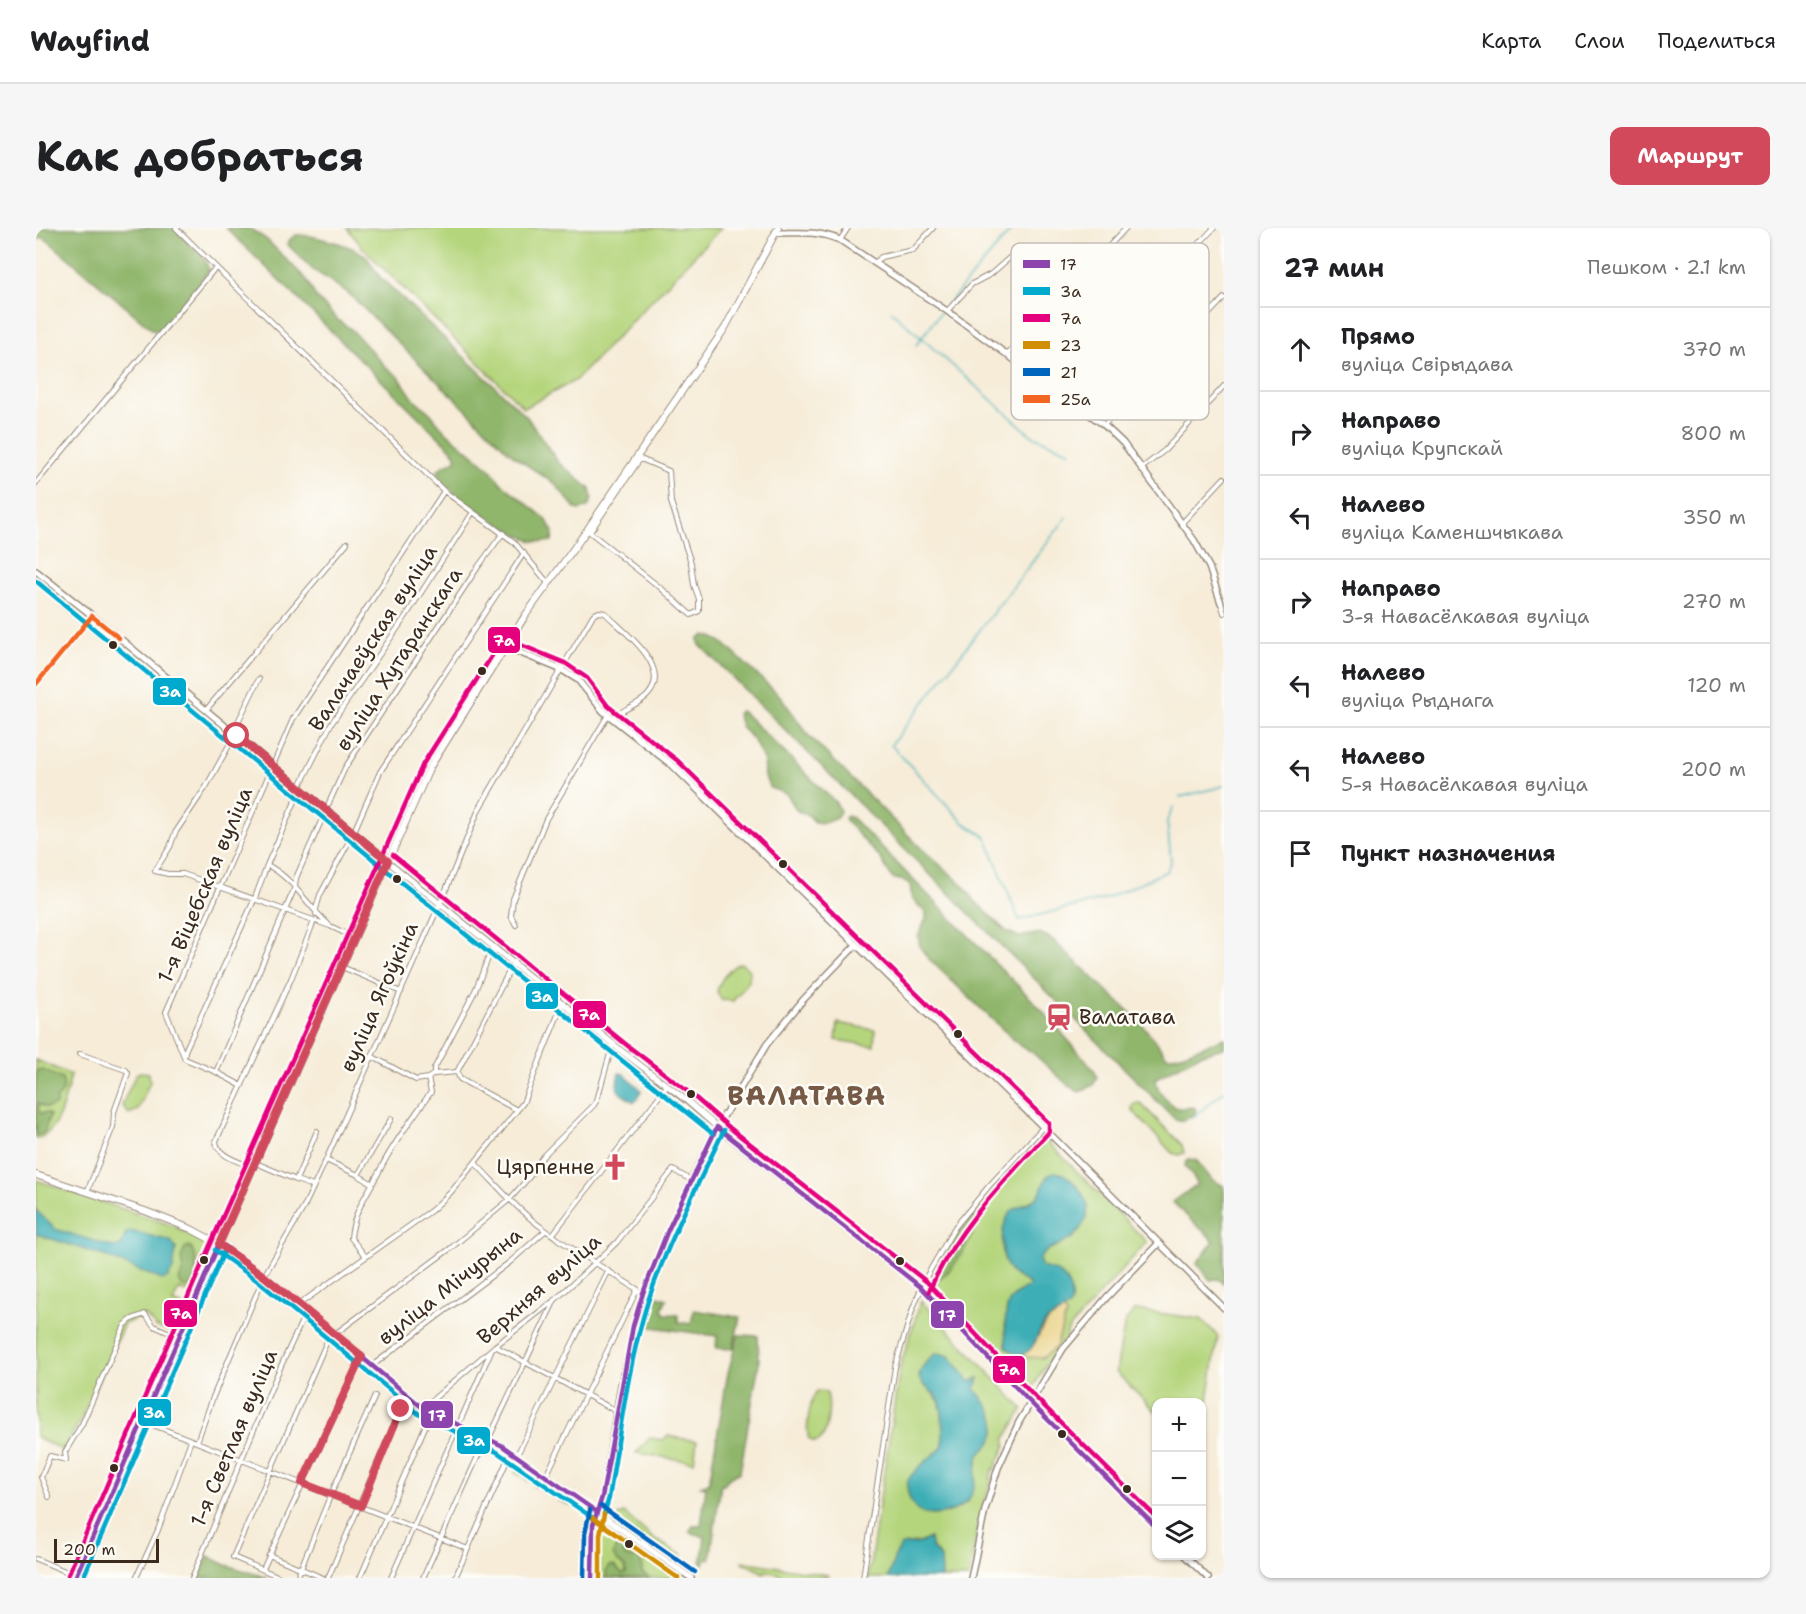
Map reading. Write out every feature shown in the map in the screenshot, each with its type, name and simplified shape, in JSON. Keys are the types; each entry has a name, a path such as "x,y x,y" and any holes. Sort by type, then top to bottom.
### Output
{"main road":[{"path":"78,1577 142,1420 430,767 549,583 588,531 725,328 777,230"},
{"path":"36,1175 181,1224 219,1244"}],"street":[{"path":"176,228 444,490 503,533 524,553 549,583"},
{"path":"840,240 848,228"},
{"path":"875,263 881,257 913,250 933,228"},
{"path":"1112,243 1126,228"},
{"path":"1199,243 1214,228"},
{"path":"777,230 817,232 840,240 948,311 1011,356"},
{"path":"948,311 972,284 991,274 1011,256"},
{"path":"36,483 216,267"},
{"path":"1209,314 1224,298"},
{"path":"1008,354 1011,351"},
{"path":"1209,402 1224,386"},
{"path":"1097,420 1123,443 1182,523 1206,560 1224,613"},
{"path":"1104,425 1109,420"},
{"path":"1142,468 1165,450 1192,420"},
{"path":"588,531 662,589 685,611 691,615 699,611 699,599 691,563 671,502 669,471 638,458"},
{"path":"1182,523 1224,478"},
{"name":"1-я Віцебская вуліца","path":"185,1059 166,1012 272,766 301,705 444,490"},
{"name":"Валачаеўская вуліца","path":"301,784 331,724 406,616 473,512"},
{"name":"вуліца Хутаранскага","path":"328,805 345,768 503,533"},
{"path":"205,710 347,543"},
{"path":"316,914 320,895 384,767 524,553"},
{"path":"36,571 514,963 922,1288 1031,1404 1152,1523"},
{"name":"вуліца Ягоўкіна","path":"197,1442 213,1397 264,1276 304,1207 326,1160 360,1080 373,1057 479,809 593,615 599,612 605,613 649,657 655,673 653,687 649,694 618,713 614,719"},
{"path":"36,684 92,616"},
{"path":"506,647 562,670 582,683 608,715 673,766 1043,1127 1224,1308"},
{"path":"259,679 235,735 206,787 175,833 170,847 155,871 183,874 255,898 330,926 355,938"},
{"path":"516,925 511,916 513,899 546,819 608,715"},
{"path":"242,1086 216,1071 185,1059 185,1051 255,898 297,797"},
{"path":"216,1071 322,819"},
{"path":"267,865 278,871 295,887 316,914 330,926"},
{"path":"313,1186 220,1152 216,1147 216,1140 291,979 314,921"},
{"path":"594,1578 592,1534 602,1497 631,1337 643,1293 691,1180 717,1127 749,1073 780,1027 856,945"},
{"path":"434,1074 434,1069 476,992 493,946"},
{"path":"457,1072 514,963"},
{"path":"342,967 401,992"},
{"path":"298,1305 441,1203 526,1097 563,1002"},
{"path":"282,1578 233,1557 333,1333 451,1248 510,1199 530,1176 543,1156 594,1106 613,1043"},
{"path":"80,1054 126,1070 128,1073 114,1112 113,1127 87,1192"},
{"path":"373,1057 416,1080 428,1078 434,1074 457,1072"},
{"path":"457,1072 460,1079 517,1110"},
{"path":"366,1257 351,1238 353,1222 385,1158 431,1092 428,1078"},
{"name":"вуліца Мічурына","path":"553,1234 667,1086"},
{"path":"358,1175 391,1119"},
{"path":"863,1578 895,1367 910,1317 922,1288 955,1227 1043,1127"},
{"path":"296,1180 317,1131"},
{"path":"326,1160 371,1183"},
{"path":"475,1163 545,1231 643,1293"},
{"name":"Верхняя вуліца","path":"423,1408 555,1300 595,1263 617,1242 673,1170 691,1180"},
{"name":"вуліца Мічурына","path":"373,1365 494,1275 545,1231"},
{"path":"971,1578 980,1528 998,1468 1018,1422 1063,1349 1107,1297 1159,1243"},
{"path":"219,1244 264,1276 423,1408 515,1454 690,1578"},
{"path":"455,1578 506,1463 519,1452 608,1272"},
{"path":"545,1477 637,1290"},
{"path":"423,1578 478,1456 555,1300"},
{"name":"1-я Светлая вуліца","path":"192,1578 216,1515 290,1343 307,1311"},
{"path":"49,1497 40,1477 50,1456 66,1460 65,1452 82,1424 124,1325 145,1314 154,1326 180,1337"},
{"path":"391,1578 494,1348 616,1411"},
{"path":"263,1569 362,1356"},
{"path":"297,1578 331,1494 375,1396"},
{"path":"328,1578 401,1409"},
{"path":"360,1578 431,1413"},
{"path":"142,1420 468,1549"},
{"path":"136,1578 158,1530 191,1440"},
{"path":"269,1556 323,1578"},
{"path":"36,1559 78,1577"},
{"path":"1189,1560 1208,1578"}],"green space":[{"path":"36,228 174,228 205,260 209,270 163,328 154,331 47,240 42,237 36,241"},
{"path":"226,228 249,228 266,239 306,279 316,297 339,321 351,329 386,367 399,377 413,398 444,430 491,470 501,483 546,519 553,532 552,541 535,541 521,536 493,520 450,489 437,472 443,466 456,460 456,454"},
{"path":"347,228 721,228 576,380 524,408 363,248"},
{"path":"296,235 332,241 364,255 381,278 527,417 558,462 590,489 592,499 588,507 576,509 554,483 508,451 348,293 312,269 288,245 289,240"},
{"path":"705,635 722,642 781,697 808,735 922,849 964,886 974,900 1006,931 1019,937 1040,933 1052,939 1140,1022 1167,1056 1186,1053 1224,1038 1224,1048 1201,1054 1156,1078 1160,1091 1170,1103 1178,1108 1193,1107 1196,1109 1195,1113 1184,1121 1175,1119 700,645 698,639"},
{"path":"740,711 837,804 840,811 837,818 824,823 815,822 808,815 797,811 787,794 770,788 765,777 764,761 753,739 742,728 737,714"},
{"path":"846,816 852,818 1040,1008 1094,1070 1097,1078 1093,1085 1079,1092 1070,1087 1033,1053 1019,1045 928,958 920,947 918,937 926,919 926,913 912,899 910,884 892,878 881,859 847,822"},
{"path":"741,963 750,970 749,981 733,1001 722,1000 717,992 720,983 729,971"},
{"path":"838,1023 875,1030 874,1046 836,1040"},
{"path":"36,1060 71,1075 64,1103 56,1122 44,1136 36,1139"},
{"path":"43,1070 62,1079 64,1088 56,1099 56,1105 47,1108 39,1104 39,1113 50,1115 44,1133 36,1136 36,1071"},
{"path":"149,1073 150,1082 138,1110 129,1114 122,1105 136,1074"},
{"path":"1136,1103 1141,1104 1182,1145 1184,1153 1179,1155 1172,1153 1132,1110 1132,1106"},
{"path":"1042,1136 1147,1242 1068,1330 1066,1339 1049,1360 1031,1391 931,1281 968,1219","holes":["1061,1173 1080,1190 1087,1212 1085,1220 1072,1238 1049,1249 1039,1260 1042,1267 1064,1278 1069,1287 1071,1301 1062,1311 1066,1315 1056,1347 1029,1358 1012,1352 1006,1346 1005,1319 1010,1300 1030,1285 1008,1268 1003,1254 1002,1237 1009,1215 1039,1195 1046,1177"]},
{"path":"1189,1159 1197,1161 1212,1180 1224,1186 1224,1284 1218,1279 1210,1280 1197,1263 1214,1241 1173,1202 1196,1185 1196,1181 1185,1166"},
{"path":"36,1180 171,1225 209,1244 208,1251 199,1261 197,1279 191,1294 179,1289 173,1302 185,1307 176,1331 172,1333 156,1327 145,1315 124,1324 80,1422 62,1450 36,1437"},
{"path":"976,1210 978,1219 970,1240 948,1272 934,1282 933,1277 958,1232 969,1224"},
{"path":"189,1246 194,1253 196,1268 194,1283 187,1288 179,1281 183,1270 181,1258 185,1248"},
{"path":"654,1295 667,1299 662,1308 665,1314 678,1315 678,1322 691,1324 694,1310 740,1317 733,1349 716,1348 717,1336 644,1326"},
{"path":"921,1301 1023,1409 1006,1437 1006,1445 990,1478 992,1479 979,1519 969,1578 942,1578 941,1558 931,1547 930,1538 922,1542 902,1545 895,1556 888,1578 868,1578 900,1367","holes":["935,1354 943,1354 956,1364 970,1382 977,1378 979,1380 975,1389 989,1444 979,1455 968,1501 946,1513 930,1514 916,1508 910,1499 907,1485 913,1474 941,1449 943,1444 942,1413 939,1401 919,1377 929,1359"]},
{"path":"1136,1310 1201,1319 1218,1336 1206,1413 1206,1398 1152,1398 1152,1408 1116,1372 1125,1321"},
{"path":"738,1335 758,1336 759,1363 740,1472 721,1484 710,1559 706,1559 704,1564 701,1564 705,1537 689,1532 693,1526 701,1526 706,1487 701,1486 709,1483 728,1373"},
{"path":"818,1391 826,1392 829,1405 824,1433 821,1439 815,1442 809,1439 808,1429 811,1406"},
{"path":"668,1436 697,1441 694,1462 636,1453 650,1438 663,1440"},
{"path":"520,1464 576,1505 572,1506 558,1500 558,1497 541,1490 541,1487 533,1486 534,1481 526,1480 526,1477 515,1473"},
{"path":"624,1513 654,1539 682,1555 678,1563 614,1518"},
{"path":"605,1529 681,1578 599,1578 599,1536"},
{"path":"622,1545 625,1548 626,1557 640,1559 642,1573 650,1578 606,1578 606,1570 609,1566 614,1566 622,1574 626,1573 625,1567 613,1555 616,1547"},
{"path":"208,1556 226,1565 268,1578 198,1578"},
{"path":"742,1561 828,1575 828,1578 780,1578 780,1574 765,1571 764,1573"}],"sand":[{"path":"1062,1311 1066,1315 1056,1347 1043,1358 1025,1357 1023,1354 1034,1344 1046,1322"}],"water":[{"path":"619,1073 625,1074 641,1091 634,1102 619,1092 617,1085"},
{"path":"1054,1172 1064,1175 1075,1183 1088,1207 1084,1223 1075,1235 1066,1242 1049,1249 1039,1260 1042,1267 1063,1277 1070,1290 1071,1300 1068,1308 1044,1324 1028,1351 1017,1354 1006,1346 1006,1312 1010,1300 1030,1285 1013,1274 1007,1266 1003,1251 1003,1232 1012,1211 1036,1198 1047,1177"},
{"path":"36,1210 55,1229 113,1247 121,1246 126,1233 131,1231 171,1241 176,1249 173,1269 168,1278 162,1280 104,1256 36,1234"},
{"path":"938,1353 949,1356 970,1382 979,1378 975,1389 989,1407 996,1427 991,1442 979,1456 975,1484 968,1500 951,1511 929,1514 915,1508 909,1497 907,1486 914,1473 941,1449 943,1444 943,1418 940,1402 919,1377 924,1365"},
{"path":"930,1538 931,1547 941,1558 942,1578 888,1578 895,1556 902,1545 921,1543"}],"waterway":[{"path":"947,305 1013,228"},
{"path":"891,311 1011,417"},
{"path":"916,345 941,312"},
{"path":"1014,420 1031,435 1071,452"},
{"path":"1067,517 891,745 964,823 986,837 1019,920 1105,899 1167,871 1171,860 1167,821 1174,807"},
{"path":"1180,797 1224,786"},
{"path":"1191,1119 1224,1091"}],"transit line":[{"name":"3а","path":"36,581 397,879 712,1133"},
{"name":"25а","path":"36,684 92,616 119,638"},
{"name":"7а","path":"68,1575 212,1241 423,764 504,640 565,663 587,678 608,706 678,761 1049,1123 1049,1132 967,1226 940,1268 929,1291"},
{"name":"7а","path":"393,855 628,1046 691,1094 730,1128 927,1282 1031,1393 1152,1513"},
{"name":"17","path":"717,1127 922,1288 1026,1398 1152,1523"},
{"name":"17","path":"592,1578 593,1525 602,1497 633,1326 643,1293 668,1230 717,1127"},
{"name":"3а","path":"604,1514 609,1498 630,1374 648,1301 693,1193 724,1130"},
{"name":"17","path":"219,1244 264,1276 423,1408 501,1445 597,1512"},
{"name":"17","path":"75,1578 219,1244"},
{"name":"3а","path":"83,1578 226,1247"},
{"name":"3а","path":"215,1250 259,1282 419,1414 497,1452 593,1518"},
{"name":"21","path":"601,1506 695,1572"},
{"name":"21","path":"584,1578 585,1533 590,1510"},
{"name":"23","path":"600,1578 600,1535 604,1514"},
{"name":"23","path":"593,1518 678,1578"}],"place":[{"name":"Валатава","path":"1059,1017"},
{"name":"Цярпенне","path":"615,1167"}],"district":[{"name":"ВАЛАТАВА","path":"807,1096"}],"route":[{"path":"237,736 388,861 219,1244 264,1276 362,1356 302,1483 361,1506 401,1409"}]}
